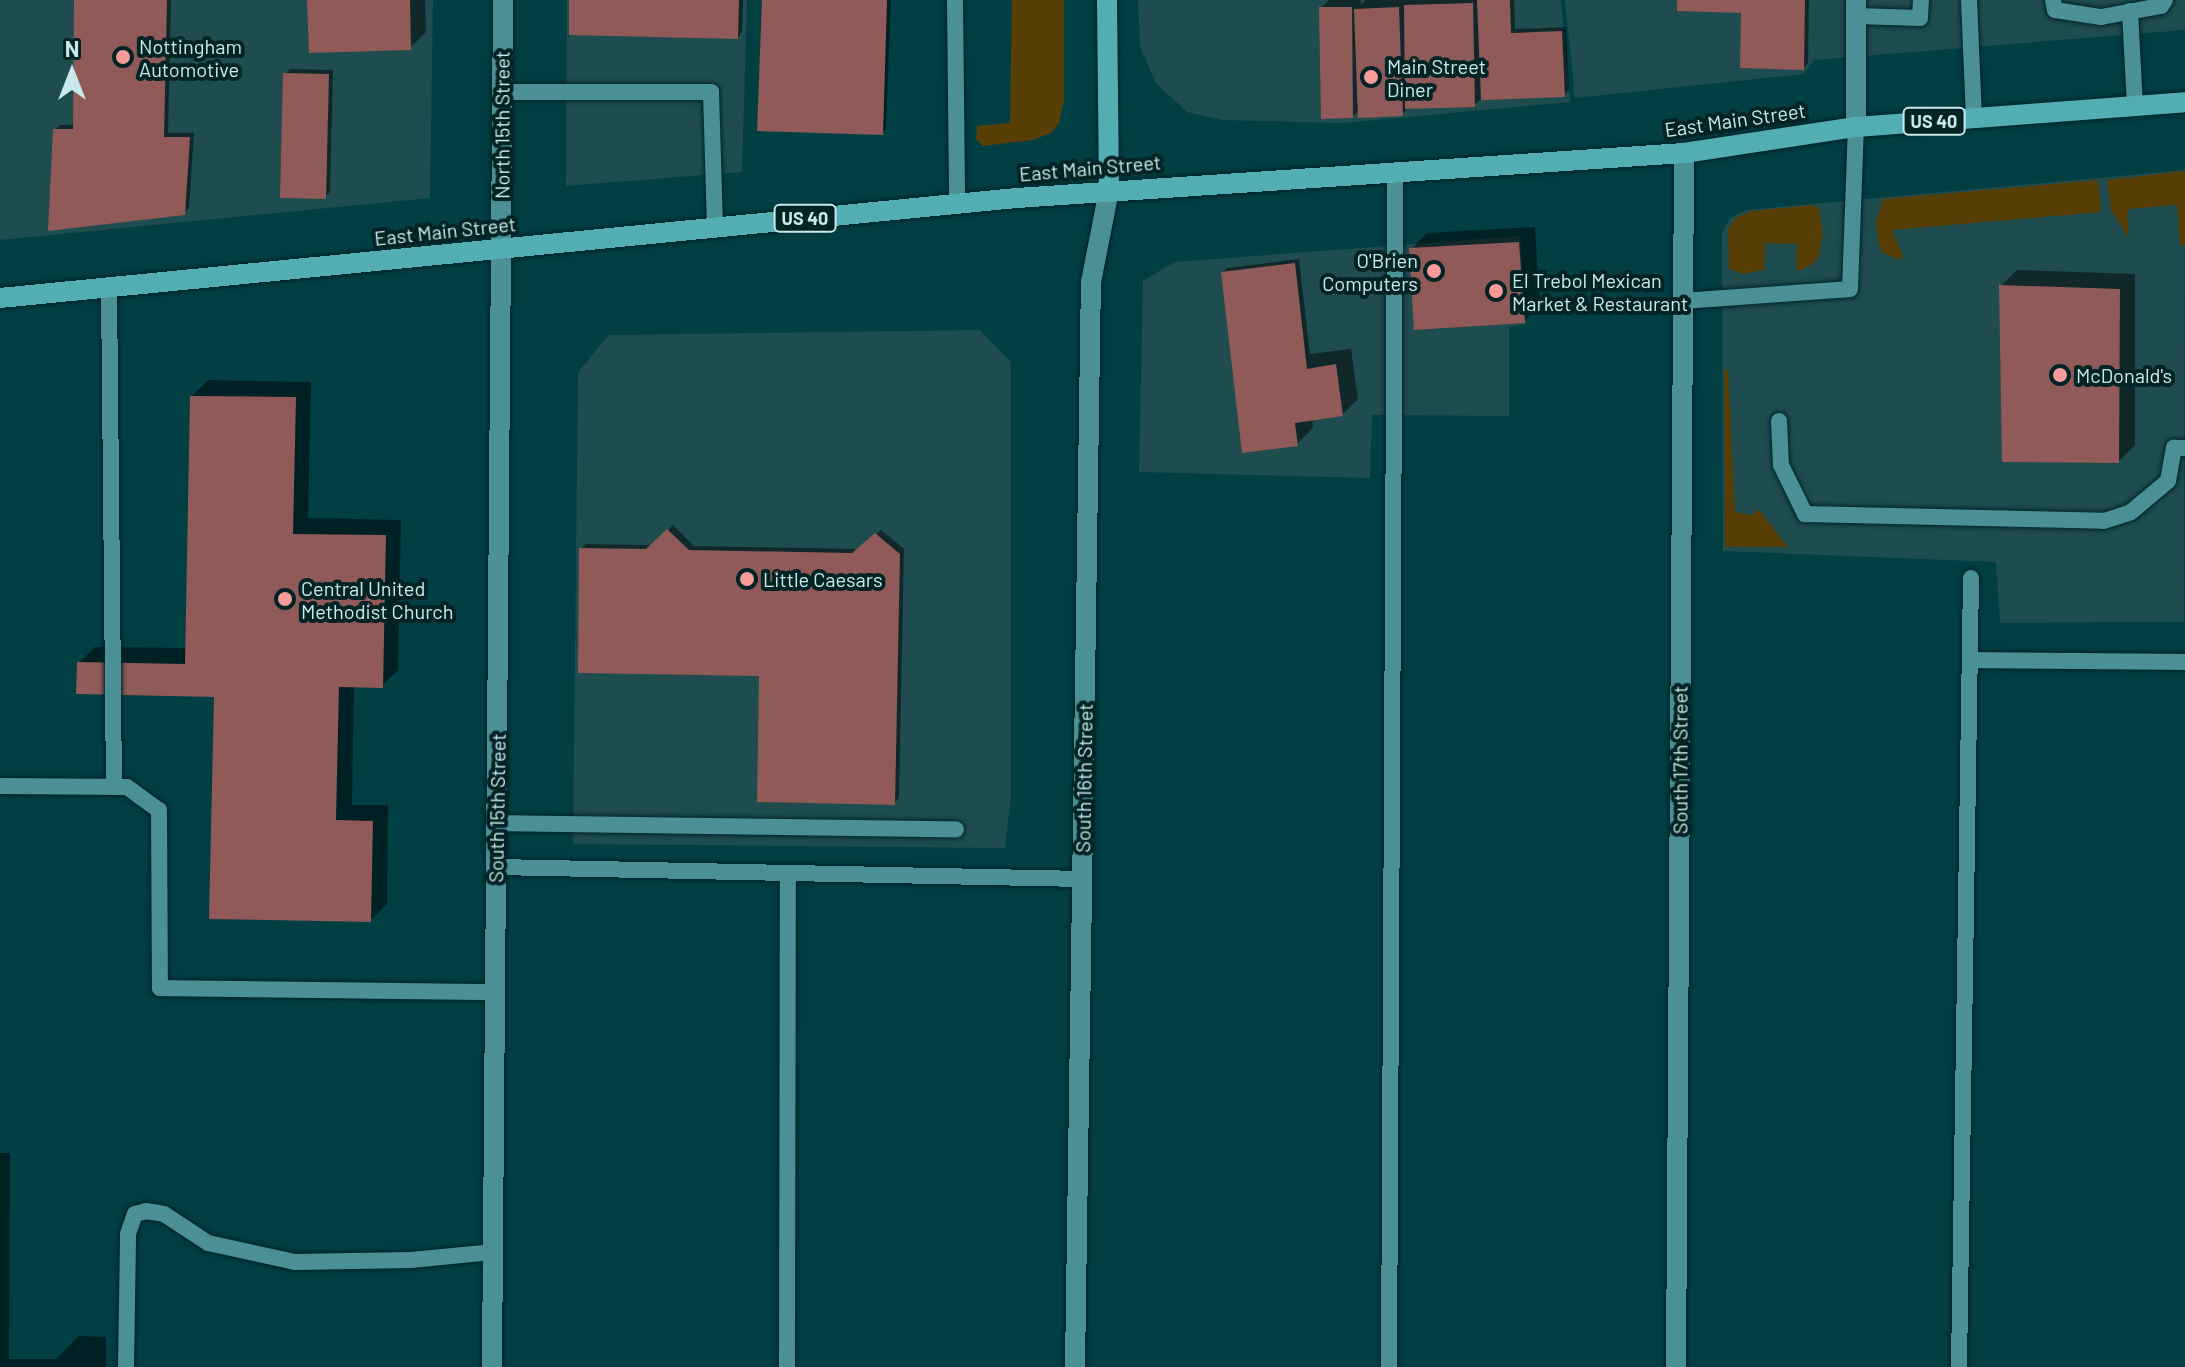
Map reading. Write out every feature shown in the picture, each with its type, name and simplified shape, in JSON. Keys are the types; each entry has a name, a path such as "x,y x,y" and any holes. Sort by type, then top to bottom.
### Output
{"main road":[{"path":"1107,0 1109,190"},
{"name":"East Main Street","path":"0,298 1109,190 1684,153 1856,127 2185,102"}],"street":[{"name":"North 15th Street","path":"501,250 503,0"},
{"path":"1856,8 1856,127"},
{"name":"South 17th Street","path":"1676,1367 1684,153"},
{"name":"South 16th Street","path":"1075,1367 1091,282 1109,190"},
{"name":"South 15th Street","path":"492,1367 501,250"}],"lane":[{"path":"955,0 957,204"},
{"path":"1856,8 1920,18 1921,0"},
{"path":"1969,0 1974,118"},
{"path":"2054,5 2073,6 2101,17 2161,6 2165,0"},
{"path":"2130,11 2135,106"},
{"path":"502,92 711,92 715,227"},
{"path":"1683,301 1850,289 1856,127"},
{"path":"1389,1367 1395,171"},
{"path":"109,287 114,787"},
{"path":"1779,421 1781,465 1805,514 2104,521 2131,512 2168,481 2174,448 2185,448"},
{"path":"1959,1367 1971,578"},
{"path":"1970,660 2185,662"},
{"path":"0,786 127,787 159,810 160,988 494,992"},
{"path":"498,823 956,829"},
{"path":"496,867 1083,879"},
{"path":"787,1367 788,873"},
{"path":"126,1367 128,1234 135,1214 146,1211 164,1214 208,1243 295,1262 411,1260 492,1252"}],"shaded area":[{"path":"0,0 433,0 430,198 0,240"},
{"path":"567,0 747,0 742,172 566,186"},
{"path":"1012,0 1064,0 1064,100 1059,123 1051,133 1033,140 983,146 976,139 977,126 1010,123"},
{"path":"1138,0 1561,0 1570,102 1344,123 1222,120 1187,112 1156,83 1140,47"},
{"path":"1565,0 2185,0 2185,30 1814,60 1804,74 1575,98"},
{"path":"2185,170 2184,622 2000,623 1996,562 1723,551 1722,233 1730,218 1746,210"},
{"path":"2185,171 2185,244 2180,246 2177,205 2128,209 2128,237 2111,210 2107,180"},
{"path":"2098,180 2101,212 1892,230 1903,256 1899,260 1883,253 1879,245 1876,223 1883,199"},
{"path":"1813,205 1819,209 1823,233 1818,258 1812,264 1799,271 1796,268 1797,244 1765,243 1764,270 1742,274 1729,269 1728,229 1736,218 1752,211"},
{"path":"1520,236 1526,324 1509,327 1509,416 1372,415 1370,478 1139,472 1143,281 1175,262"},
{"path":"980,330 1011,362 1011,797 1005,848 573,844 578,372 609,335"},
{"path":"1728,369 1735,512 1751,515 1759,510 1788,547 1725,547 1724,372"}],"building":[{"path":"74,0 167,0 164,137 190,137 185,215 48,231 53,129 73,129"},
{"path":"307,0 410,0 411,50 309,53"},
{"path":"569,0 739,0 738,39 569,35"},
{"path":"762,0 887,0 883,135 757,131"},
{"path":"1477,0 1510,0 1511,33 1562,31 1565,97 1481,100"},
{"path":"1677,0 1805,0 1804,70 1740,68 1741,13 1677,11"},
{"path":"1473,3 1475,107 1405,109 1404,5"},
{"path":"1319,7 1352,7 1353,118 1321,119"},
{"path":"1399,7 1403,116 1358,118 1354,9"},
{"path":"283,73 329,74 326,199 280,198"},
{"path":"1519,242 1525,323 1414,330 1409,248"},
{"path":"1295,263 1307,369 1336,364 1343,416 1295,423 1298,446 1242,453 1221,272"},
{"name":"McDonald's","path":"1999,285 2120,289 2119,463 2002,462"},
{"name":"Central United Methodist Church","path":"190,396 296,397 293,534 386,535 383,688 339,687 336,820 373,821 371,922 209,919 214,697 76,694 77,662 185,664"},
{"path":"667,529 689,550 852,553 875,533 900,554 895,805 757,802 759,676 578,673 579,548 646,549"}],"place":[{"name":"Nottingham Automotive","path":"123,57"},
{"name":"Main Street Diner","path":"1371,77"},
{"name":"O'Brien Computers","path":"1434,271"},
{"name":"El Trebol Mexican Market & Restaurant","path":"1496,291"},
{"name":"McDonald's","path":"2060,375"},
{"name":"Little Caesars","path":"747,579"},
{"name":"Central United Methodist Church","path":"285,599"}]}
